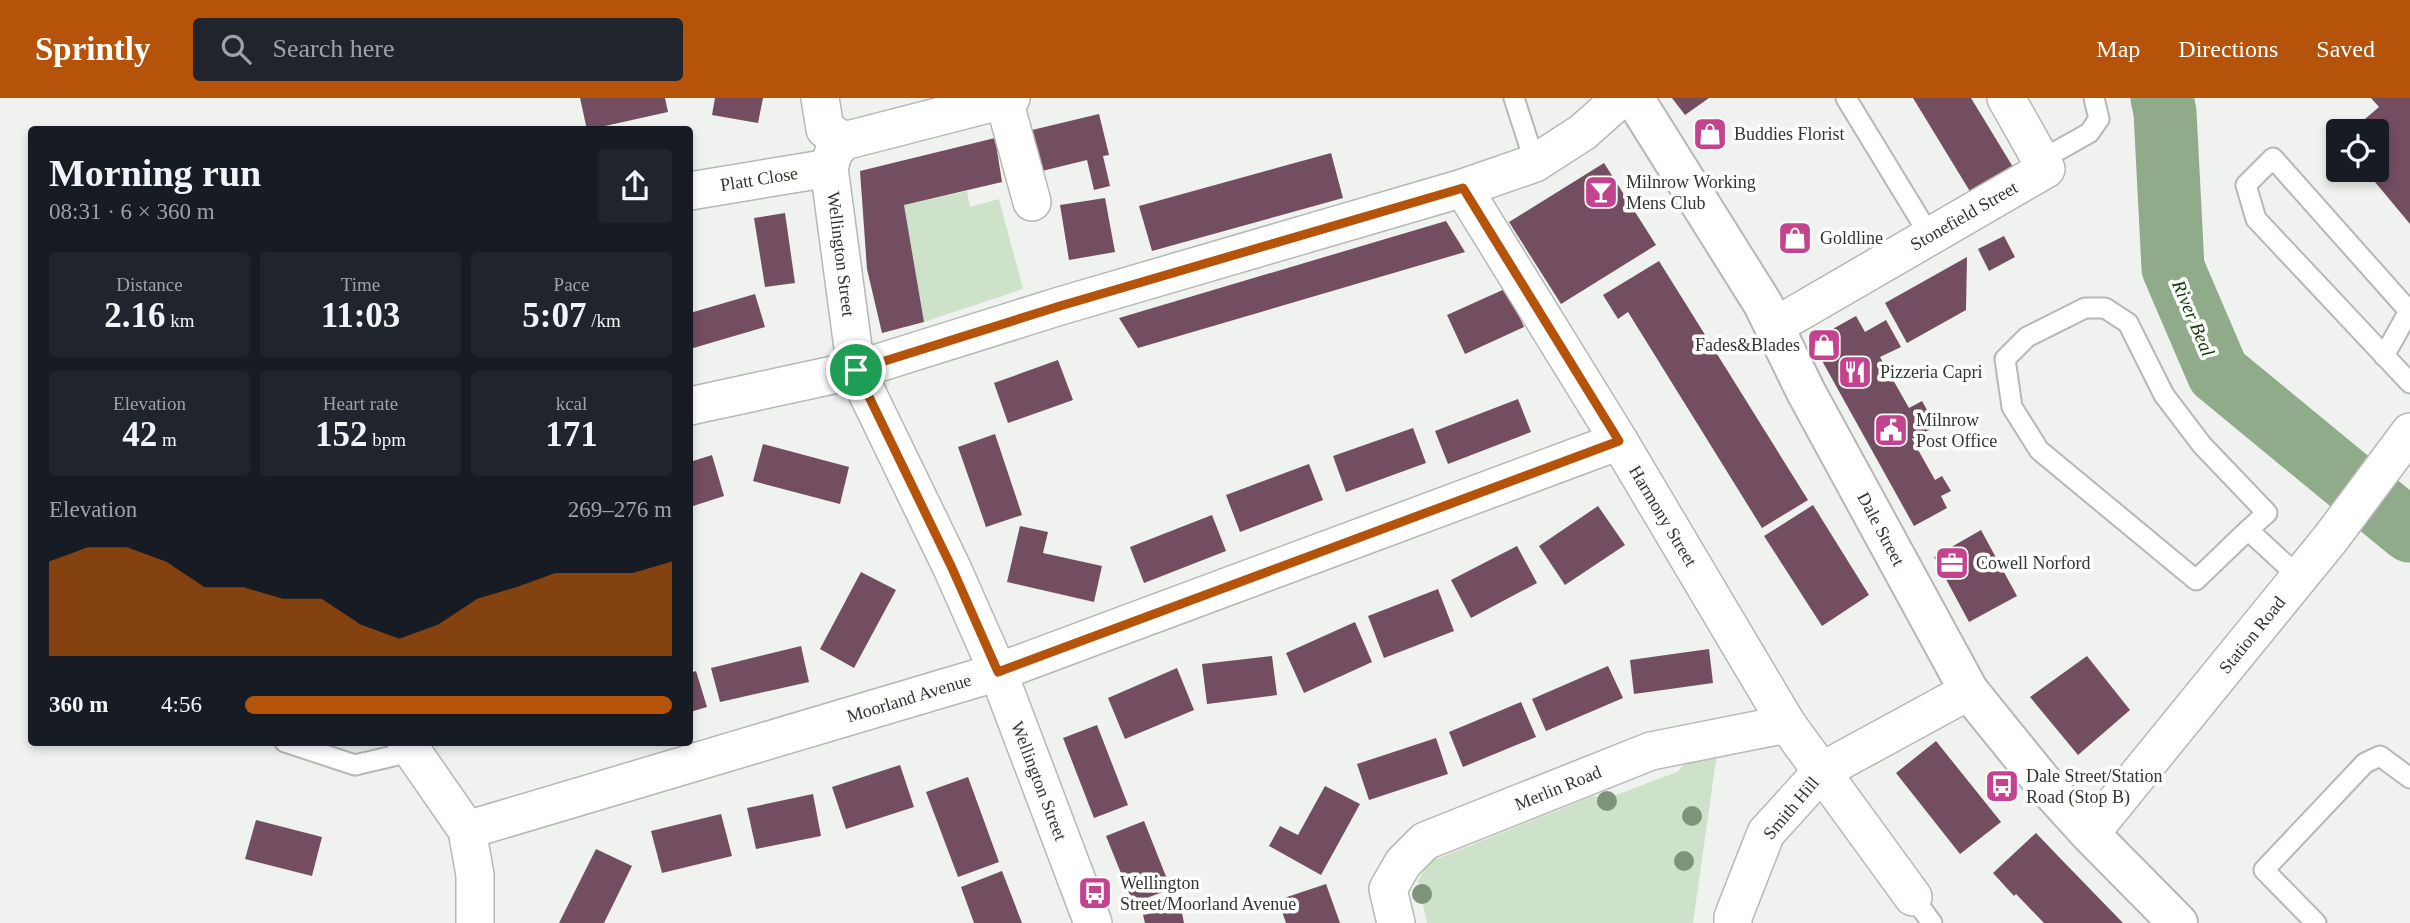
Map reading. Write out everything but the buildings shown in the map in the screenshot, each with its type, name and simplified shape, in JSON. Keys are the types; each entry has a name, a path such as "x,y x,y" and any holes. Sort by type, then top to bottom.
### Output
{"street":[{"path":"821,98 825,129 836,154"},
{"path":"693,405 856,370 1074,302 1463,188 1535,163 1583,132 1620,98"},
{"name":"Dale Street","path":"1634,98 1775,326 1806,392 1969,691 2041,780 2178,923"},
{"path":"2006,98 2041,160"},
{"path":"1008,99 1031,202"},
{"name":"Platt Close","path":"693,190 836,154 1008,99"},
{"name":"Wellington Street","path":"836,154 856,370 952,568 998,672 1093,923"},
{"name":"Stonefield Street","path":"1775,326 2046,169 2041,160"},
{"name":"Harmony Street","path":"1463,188 1619,441 1787,724 1923,910"},
{"name":"Station Road","path":"2090,834 2331,537 2409,433"},
{"name":"Moorland Avenue","path":"467,830 998,672 1619,441"},
{"name":"Smith Hill","path":"1733,923 1766,833 1822,771 1969,691"},
{"name":"Merlin Road","path":"1396,923 1388,889 1403,863 1425,841 1651,751 1787,724"},
{"path":"408,747 467,830 475,875 475,923"}],"lane":[{"path":"1514,98 1535,163"},
{"path":"1846,98 1930,236"},
{"path":"2041,160 2089,133 2099,119 2094,98"},
{"path":"2384,356 2409,311 2273,158 2246,185 2256,219 2384,356 2410,383"},
{"path":"2085,308 2105,308 2128,323 2164,395 2202,445 2267,513 2248,530 2196,580 2039,450 2012,407 2005,359 2028,337 2085,308"},
{"path":"2248,530 2299,577"},
{"path":"297,746 355,765 408,747"},
{"path":"2316,923 2264,870 2365,762 2380,756 2410,778"}],"green space":[{"path":"967,191 970,207 999,199 1023,289 924,322 904,205"},
{"path":"1717,753 1693,923 1427,923 1418,881 1429,862 1593,796 1608,798 1677,772 1693,756"}],"waterway":[{"name":"River Beal","path":"2162,98 2173,268 2218,373 2410,531"}],"place":[{"name":"Buddies Florist","path":"1710,134"},
{"name":"Milnrow Working Mens Club","path":"1601,192"},
{"name":"Goldline","path":"1795,238"},
{"name":"Fades&Blades","path":"1824,345"},
{"name":"Pizzeria Capri","path":"1855,372"},
{"name":"Milnrow Post Office","path":"1891,430"},
{"name":"Cowell Norford","path":"1952,563"},
{"name":"Dale Street/Station Road (Stop B)","path":"2002,786"},
{"name":"Wellington Street/Moorland Avenue","path":"1095,893"}],"route":[{"path":"1463,188 1619,441 998,672 952,568 856,370 1060,306 1463,188"}]}
